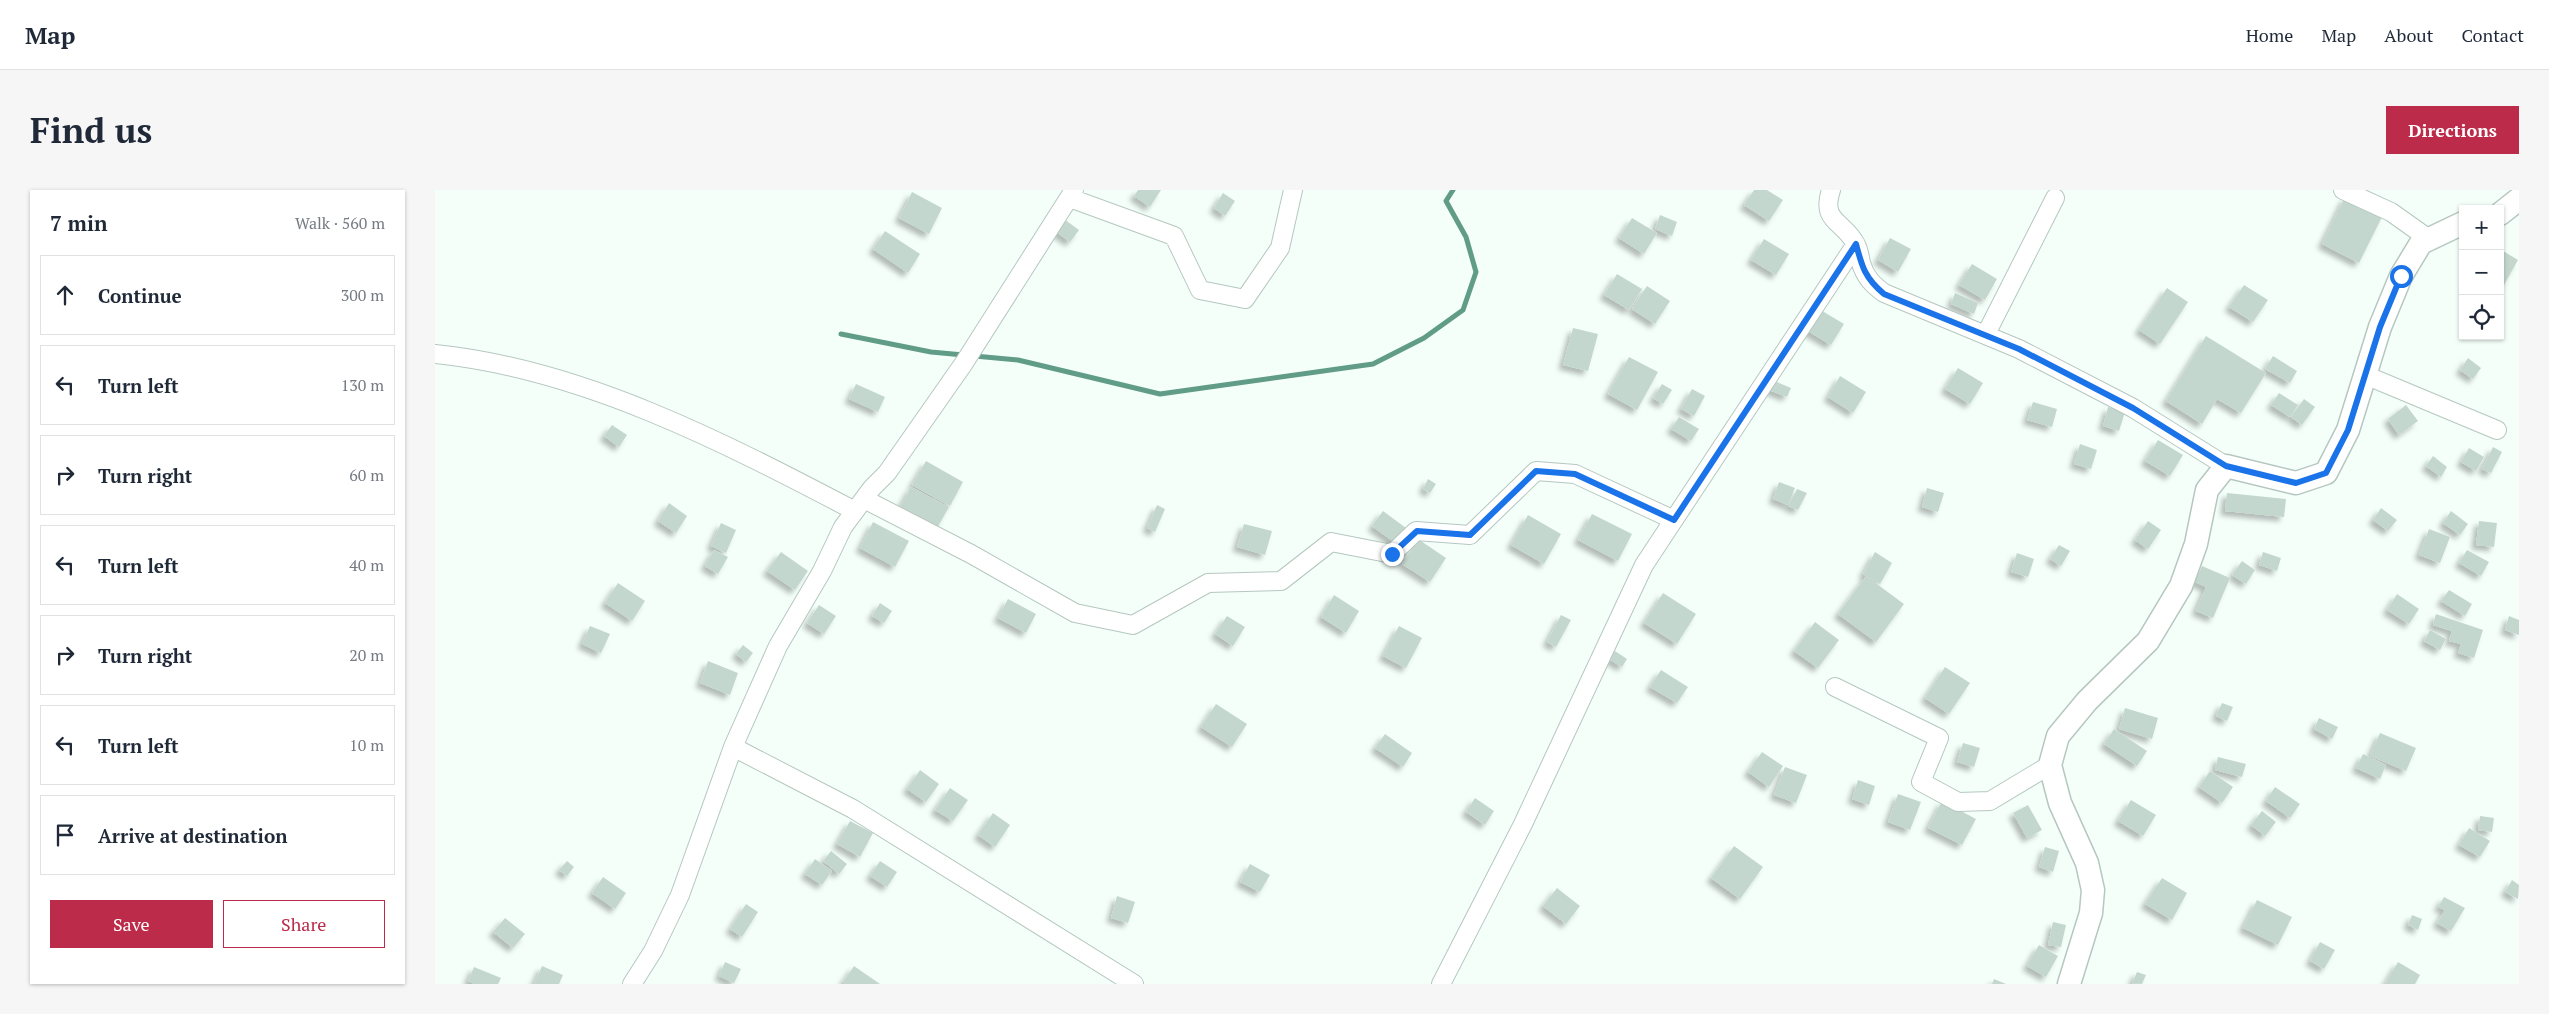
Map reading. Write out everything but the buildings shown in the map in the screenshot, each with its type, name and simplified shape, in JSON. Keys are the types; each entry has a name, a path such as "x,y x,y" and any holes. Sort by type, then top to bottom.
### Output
{"street":[{"path":"632,984 653,951 679,895 733,747 778,646 822,571 843,527 887,473 964,363 1072,194 1174,236 1200,290 1245,299 1280,248 1293,190"},
{"path":"1831,190 1827,201 1829,215 1856,244 1862,267 1870,282 1884,294 1986,334 2133,408 2226,466 2296,483 2326,473 2348,430 2380,327 2401,276 2421,243 2459,225"},
{"path":"2343,190 2391,212 2429,239"},
{"path":"1986,334 2055,198"},
{"path":"2504,211 2519,199"},
{"path":"1441,984 1523,824 1644,565 1856,244"},
{"path":"435,354 536,371 601,394 728,445 859,505 1075,613 1133,625 1207,583 1281,581 1331,542 1392,554 1417,531 1470,535 1536,471 1575,474 1674,520"},
{"path":"2365,375 2497,430"},
{"path":"2069,984 2091,913 2093,890 2087,863 2060,802 2050,765 2058,736 2087,701 2148,641 2181,586 2196,544 2207,490 2226,466"},
{"path":"1835,687 1939,738 1921,782 1958,802 1990,801 2050,765"},
{"path":"733,747 853,809 1134,984"}],"waterway":[{"path":"841,334 931,352 1018,360 1160,394 1373,364 1424,338 1463,310 1476,272 1466,237 1446,201 1453,190"}],"route":[{"path":"1392,554 1417,531 1470,535 1536,471 1575,474 1674,520 1856,244 1862,267 1870,282 1884,294 2019,349 2133,408 2226,466 2296,483 2326,473 2348,430 2380,327 2401,276"}]}
